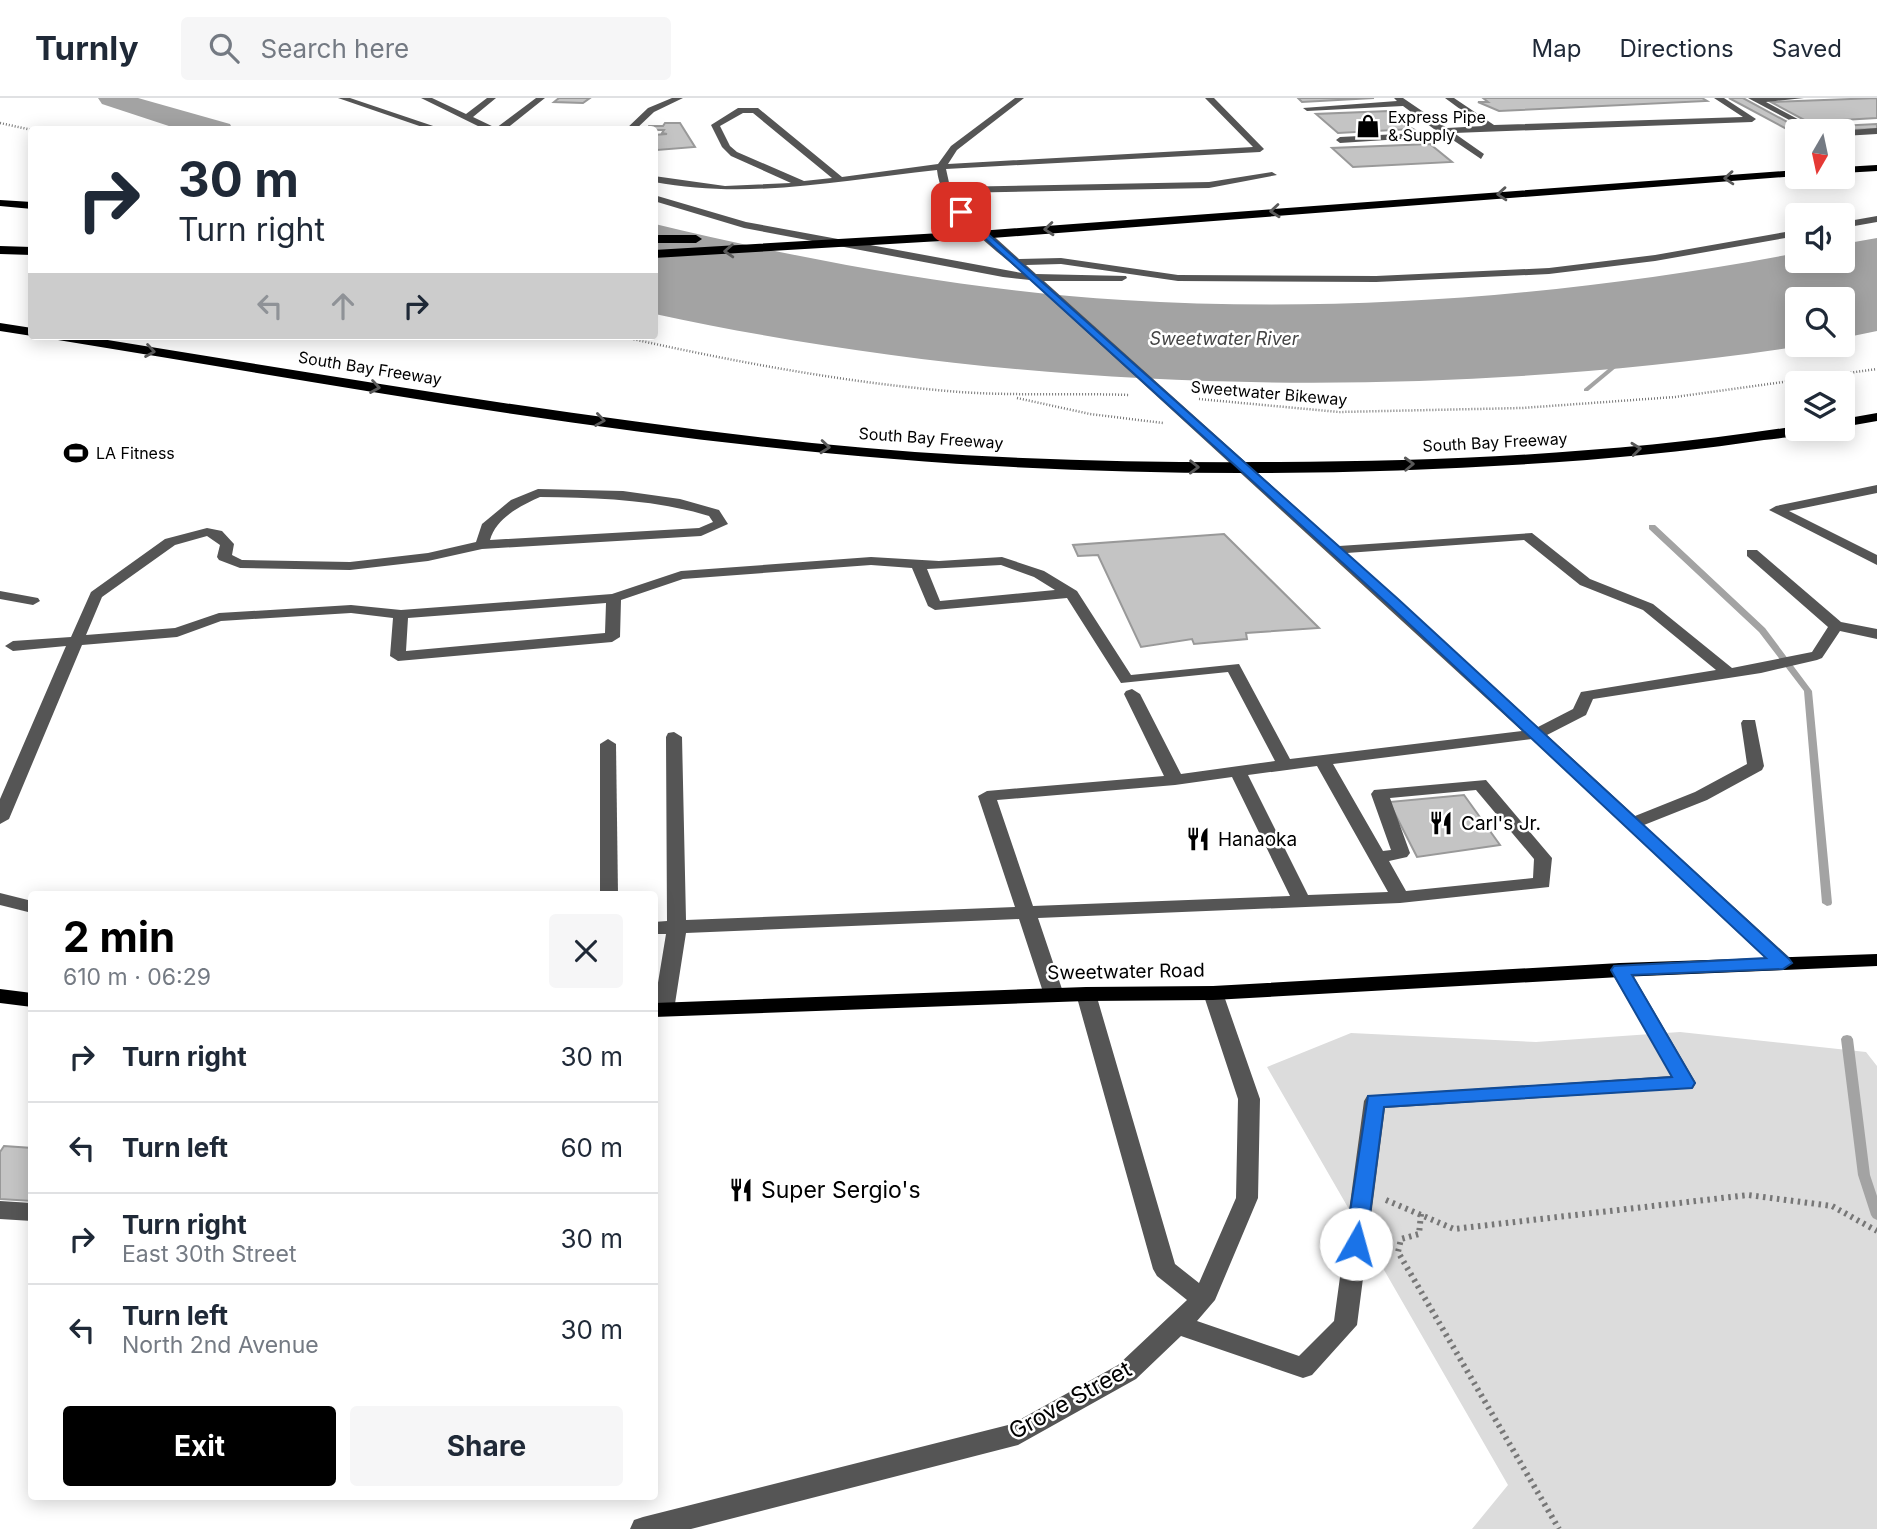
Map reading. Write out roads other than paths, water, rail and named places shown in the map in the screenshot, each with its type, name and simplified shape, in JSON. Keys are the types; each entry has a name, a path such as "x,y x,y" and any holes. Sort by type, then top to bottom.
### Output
{"highway":[{"path":"1855,169 1877,168"},
{"path":"658,254 992,234 1785,174"},
{"path":"0,202 28,206"},
{"path":"0,216 28,218"},
{"path":"658,239 992,234"},
{"path":"0,250 28,251"},
{"path":"0,328 28,332"},
{"name":"South Bay Freeway","path":"83,340 419,394 734,439 880,453 1126,466 1341,466 1466,463 1601,453 1785,432"},
{"path":"1855,421 1877,417"}],"main road":[{"name":"Sweetwater Road","path":"659,1010 1086,994 1213,993 1609,971 1877,960"},
{"path":"0,996 28,1000"}],"street":[{"path":"342,98 430,126"},
{"path":"425,98 445,101 487,126"},
{"path":"468,117 492,98"},
{"path":"502,126 541,98"},
{"path":"634,126 652,110 679,98"},
{"path":"1020,98 954,148 941,167 945,190 961,212 1335,550 1783,963"},
{"path":"658,180 721,188 800,183 941,167 1260,149 1209,98"},
{"path":"1448,98 1492,128"},
{"path":"1340,140 1492,128 1752,119 1718,98"},
{"path":"1754,99 1800,98"},
{"path":"1754,99 1793,119"},
{"path":"1307,108 1401,101 1481,156"},
{"path":"800,183 734,154 726,148 715,125 741,110 755,110 838,178"},
{"path":"1855,132 1877,131"},
{"path":"945,190 1197,185 1272,175"},
{"path":"658,199 744,225 1003,274 1056,279 1376,279 1549,271 1655,258 1785,235"},
{"path":"1855,223 1877,219"},
{"path":"1015,262 1061,261 1178,278"},
{"path":"1877,489 1776,510 1877,561"},
{"path":"0,819 96,595 150,554 191,534 218,534 228,544 225,557 240,565 350,566 428,558 482,545 701,532 721,524 714,513 680,503 622,495 538,493 516,503 487,527 482,545"},
{"path":"1335,550 1527,536 1585,582 1648,607 1729,673"},
{"path":"1752,553 1836,626 1877,634"},
{"path":"13,646 177,632 219,617 351,609 401,614 614,598 681,575 872,561 918,564 1002,561 1039,574 1070,593 1127,680 1233,667 1285,765"},
{"path":"918,564 935,606 1070,593"},
{"path":"0,595 33,601"},
{"path":"401,614 398,656 612,636 614,598"},
{"path":"1054,995 987,796 1175,780 1536,734 1580,712 1587,695 1761,668 1817,655 1836,626"},
{"path":"1132,694 1175,780"},
{"path":"1632,823 1701,796 1756,766 1749,723"},
{"path":"659,1010 677,927 674,737"},
{"path":"608,744 609,891"},
{"path":"1322,760 1400,898"},
{"path":"1237,771 1302,902"},
{"path":"658,928 1400,898 1542,883 1543,858 1480,783 1380,794 1401,852 1378,858"},
{"path":"0,899 28,905"},
{"path":"1177,1324 1303,1368 1345,1325 1375,1101 1686,1083 1609,971"},
{"name":"Grove Street","path":"643,1529 1018,1434 1127,1372 1203,1300 1247,1198 1249,1099 1213,993"},
{"path":"1086,994 1165,1269 1203,1300"},
{"path":"0,1210 28,1212"}],"water":[{"name":"Sweetwater River","path":"658,225 829,262 946,281 1064,295 1207,304 1462,298 1630,280 1785,255 1785,273 1855,273 1855,242 1877,238 1877,331 1855,336 1855,287 1785,287 1785,348 1665,364 1521,376 1376,382 1230,382 1085,375 940,361 797,341 658,315"}],"waterway":[{"name":"Sweetwater River","path":"111,98 198,126"},
{"path":"1586,390 1621,361"},
{"path":"1652,527 1762,630 1808,691 1827,903"},
{"path":"1847,1039 1864,1175 1877,1215"}],"place":[{"name":"Express Pipe & Supply","path":"1368,126"},
{"name":"LA Fitness","path":"76,453"},
{"name":"Carl's Jr.","path":"1441,823"},
{"name":"Hanaoka","path":"1198,839"},
{"name":"Super Sergio's","path":"741,1190"}]}
